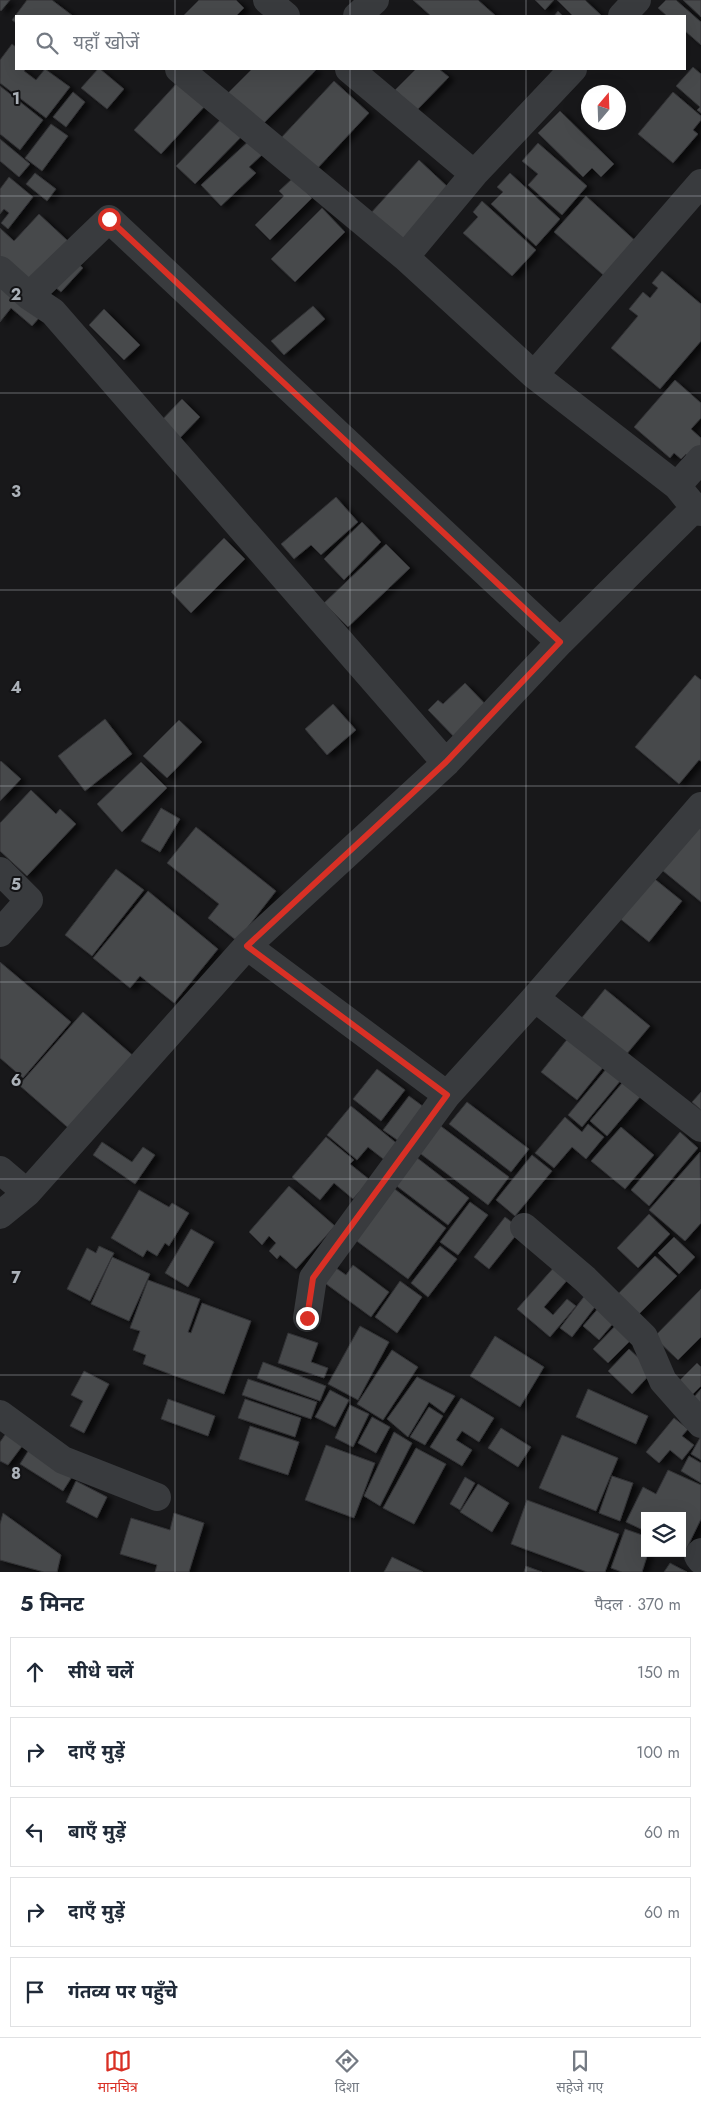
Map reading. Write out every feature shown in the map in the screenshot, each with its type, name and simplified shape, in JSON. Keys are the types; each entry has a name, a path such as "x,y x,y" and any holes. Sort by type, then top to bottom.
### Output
{"street":[{"path":"267,0 285,15"},
{"path":"358,15 374,0"},
{"path":"623,15 637,0"},
{"path":"0,1215 27,1192 247,946 446,762 560,642 698,510 678,486 534,375 405,258 180,70"},
{"path":"350,70 474,174"},
{"path":"405,258 474,174 572,70"},
{"path":"534,375 701,183"},
{"path":"29,296 109,219 560,642"},
{"path":"0,270 29,296 52,312 446,762"},
{"path":"678,486 701,459"},
{"path":"307,1318 313,1278 447,1095 535,998 701,806"},
{"path":"0,871 29,900 0,933"},
{"path":"247,946 447,1095"},
{"path":"535,998 701,1128"},
{"path":"0,1170 27,1192"},
{"path":"524,1227 585,1279 644,1337 663,1381 701,1424"},
{"path":"0,1414 63,1460 157,1497"},
{"path":"701,1552 698,1556 701,1560"}],"building":[{"path":"0,0 10,0 1,11 0,10"},
{"path":"27,0 52,0 72,15 16,15"},
{"path":"199,0 236,0 244,8 237,15 184,15"},
{"path":"413,0 478,0 495,15 430,15"},
{"path":"535,0 554,0 545,10"},
{"path":"557,0 585,0 601,15 572,15"},
{"path":"666,0 676,0 701,22 701,45 686,32 686,15 666,15 658,8"},
{"path":"683,0 701,0 701,17"},
{"path":"12,44 15,46 15,70 25,70 36,80 44,70 46,70 70,87 46,118 0,83 0,60"},
{"path":"693,67 701,74 701,113 697,110 700,107 676,86"},
{"path":"97,70 101,70 124,89 107,109 81,88"},
{"path":"251,70 316,70 259,128 226,95"},
{"path":"415,70 440,70 449,77 417,110 395,90"},
{"path":"334,81 369,113 315,171 280,139"},
{"path":"178,82 205,106 161,154 134,130"},
{"path":"0,86 43,120 20,150 0,134"},
{"path":"73,92 85,102 66,127 53,117"},
{"path":"673,92 701,116 701,120 693,130 698,134 673,163 638,134"},
{"path":"560,111 614,164 601,177 592,168 583,177 538,133"},
{"path":"224,116 244,134 195,184 176,166"},
{"path":"51,124 68,136 42,171 25,158"},
{"path":"0,139 30,164 19,177 0,161"},
{"path":"251,139 264,153 249,167 256,173 221,206 201,185"},
{"path":"538,143 587,186 562,215 528,185 538,174 522,161"},
{"path":"419,160 450,189 401,242 370,214"},
{"path":"35,173 56,189 47,201 26,184"},
{"path":"510,173 560,219 536,246 491,204 503,192 497,187"},
{"path":"9,177 33,197 8,229 1,223 9,213 4,209 0,214 0,189"},
{"path":"293,178 312,198 270,240 255,225 284,196 279,191"},
{"path":"586,196 640,245 609,280 554,232"},
{"path":"482,201 536,250 512,276 463,233 478,217 473,212"},
{"path":"322,208 345,232 295,282 271,259"},
{"path":"39,214 82,254 75,261 83,268 61,292 55,287 45,298 0,257 0,228 14,241"},
{"path":"662,271 701,304 701,341 660,389 611,348 638,316 629,309 643,292 650,298 658,288 652,283"},
{"path":"0,273 45,311 32,326 11,308 0,322"},
{"path":"313,306 325,319 284,355 271,341"},
{"path":"104,309 140,345 124,360 89,325"},
{"path":"675,380 701,403 701,418 691,429 701,438 701,445 690,458 686,454 681,459 674,453 670,458 634,427"},
{"path":"182,399 200,417 175,443 157,425"},
{"path":"336,497 358,522 321,555 311,545 294,559 281,544"},
{"path":"362,522 381,542 344,580 324,559"},
{"path":"224,538 245,559 191,613 171,592"},
{"path":"386,544 410,568 348,627 324,603"},
{"path":"695,675 701,680 701,761 699,760 679,784 635,747"},
{"path":"465,683 492,711 459,742 428,710 438,700 443,704"},
{"path":"333,704 356,730 327,755 305,729"},
{"path":"105,719 132,754 85,791 58,756"},
{"path":"179,720 202,742 167,778 143,756"},
{"path":"0,762 21,779 0,801"},
{"path":"141,762 167,788 122,832 97,804"},
{"path":"31,790 56,814 60,809 76,824 27,876 0,851 0,823"},
{"path":"161,808 180,819 160,852 141,841"},
{"path":"698,826 701,828 701,902 657,866"},
{"path":"196,827 276,891 237,941 208,918 219,904 167,863"},
{"path":"116,869 144,890 92,956 65,935"},
{"path":"651,876 682,901 649,942 618,917"},
{"path":"148,891 218,949 174,1003 140,976 130,988 93,958"},
{"path":"0,962 71,1022 23,1078 0,1058"},
{"path":"605,989 650,1026 625,1056 580,1020"},
{"path":"83,1012 137,1059 73,1132 19,1085"},
{"path":"569,1037 605,1065 577,1100 541,1072"},
{"path":"607,1068 621,1080 582,1127 568,1115"},
{"path":"377,1069 405,1090 381,1121 353,1099"},
{"path":"623,1082 640,1097 607,1136 590,1121"},
{"path":"701,1092 701,1110 692,1102"},
{"path":"409,1096 428,1110 403,1144 383,1130"},
{"path":"467,1102 529,1149 511,1172 449,1124"},
{"path":"351,1106 400,1146 387,1162 368,1147 357,1160 327,1135"},
{"path":"565,1117 582,1132 588,1124 604,1137 586,1159 572,1147 554,1168 535,1153"},
{"path":"438,1124 509,1177 488,1205 417,1151"},
{"path":"621,1127 654,1155 625,1189 591,1161"},
{"path":"680,1132 698,1148 649,1206 631,1190"},
{"path":"326,1137 354,1160 350,1164 370,1180 353,1199 334,1183 320,1200 292,1177"},
{"path":"102,1142 132,1162 143,1147 155,1155 135,1184 93,1155"},
{"path":"700,1152 701,1223 685,1241 649,1210"},
{"path":"532,1155 552,1171 515,1216 496,1200"},
{"path":"416,1157 469,1198 448,1225 394,1184"},
{"path":"289,1186 335,1226 296,1269 280,1255 277,1259 269,1251 276,1243 269,1236 262,1245 249,1232"},
{"path":"392,1187 446,1228 408,1279 354,1239"},
{"path":"139,1190 169,1207 172,1203 189,1213 169,1246 165,1243 157,1256 147,1250 143,1257 111,1238"},
{"path":"470,1202 488,1215 458,1255 440,1242"},
{"path":"649,1214 670,1234 638,1268 617,1248"},
{"path":"505,1217 521,1229 489,1269 474,1257"},
{"path":"191,1229 214,1242 188,1287 165,1273"},
{"path":"674,1237 695,1257 679,1274 658,1253"},
{"path":"99,1246 114,1253 90,1301 67,1289 87,1248 96,1253"},
{"path":"440,1246 457,1259 428,1297 411,1283"},
{"path":"655,1256 677,1276 635,1318 614,1298"},
{"path":"112,1257 150,1274 129,1321 91,1304"},
{"path":"329,1263 346,1275 353,1265 389,1292 371,1317 318,1278"},
{"path":"556,1265 570,1277 544,1307 553,1315 567,1299 576,1306 550,1337 517,1309"},
{"path":"148,1280 200,1299 188,1332 191,1333 202,1303 251,1321 224,1394 143,1364 146,1355 133,1350 140,1331 130,1328"},
{"path":"400,1281 422,1297 397,1333 375,1317"},
{"path":"701,1289 701,1337 678,1360 654,1337"},
{"path":"586,1294 598,1303 572,1337 560,1328"},
{"path":"601,1305 617,1319 599,1340 583,1326"},
{"path":"618,1323 633,1338 608,1363 593,1349"},
{"path":"360,1326 389,1342 358,1400 328,1384"},
{"path":"288,1333 318,1343 311,1362 328,1368 324,1378 278,1363"},
{"path":"495,1336 544,1367 520,1407 470,1376"},
{"path":"629,1349 653,1371 632,1394 608,1371"},
{"path":"392,1350 418,1367 383,1420 357,1404"},
{"path":"263,1362 326,1386 320,1401 257,1378"},
{"path":"697,1363 701,1367 701,1386 687,1400 673,1387"},
{"path":"84,1371 109,1384 84,1433 70,1426 83,1401 71,1395"},
{"path":"417,1377 455,1396 444,1413 429,1402 408,1437 387,1419"},
{"path":"248,1379 317,1402 311,1419 242,1395"},
{"path":"588,1389 648,1416 636,1444 576,1417"},
{"path":"701,1389 701,1415 688,1404"},
{"path":"330,1390 349,1400 335,1427 315,1417"},
{"path":"461,1398 494,1418 479,1442 462,1431 456,1440 472,1450 462,1466 430,1447"},
{"path":"168,1399 215,1416 208,1436 161,1419"},
{"path":"245,1399 301,1418 295,1437 238,1418"},
{"path":"350,1405 369,1414 353,1447 335,1438"},
{"path":"429,1407 443,1416 425,1445 410,1437"},
{"path":"372,1417 390,1427 376,1453 358,1443"},
{"path":"674,1418 688,1429 682,1436 694,1445 682,1460 670,1450 659,1463 646,1452"},
{"path":"250,1426 299,1442 288,1475 239,1459"},
{"path":"501,1428 531,1447 518,1467 488,1448"},
{"path":"9,1429 26,1441 8,1465 0,1461 0,1442"},
{"path":"394,1432 412,1443 380,1506 364,1496"},
{"path":"562,1435 618,1458 596,1511 539,1488"},
{"path":"701,1436 701,1460 691,1454"},
{"path":"32,1445 75,1472 63,1491 20,1464"},
{"path":"326,1445 375,1463 354,1518 305,1500"},
{"path":"416,1448 446,1464 414,1524 383,1508"},
{"path":"689,1456 701,1463 701,1483 681,1471"},
{"path":"668,1470 701,1485 701,1519 686,1550 686,1512 641,1512 641,1529 626,1522 643,1487 656,1494"},
{"path":"612,1476 633,1483 620,1521 599,1513"},
{"path":"465,1477 475,1483 460,1510 450,1504"},
{"path":"76,1481 107,1497 97,1518 66,1502"},
{"path":"478,1484 509,1503 492,1532 460,1512"},
{"path":"527,1500 619,1534 605,1572 587,1572 511,1544"},
{"path":"3,1513 61,1555 57,1572 44,1572 0,1560 0,1524"},
{"path":"174,1513 204,1523 189,1572 155,1572 157,1565 120,1554 131,1518 170,1530"},
{"path":"625,1529 641,1535 641,1557 647,1557 642,1572 622,1572 611,1568"},
{"path":"392,1557 423,1572 384,1572"},
{"path":"670,1563 687,1572 664,1572"},
{"path":"526,1566 542,1572 524,1572"}],"route":[{"path":"109,219 560,642 446,762 247,946 447,1095 313,1278 307,1318"}]}
